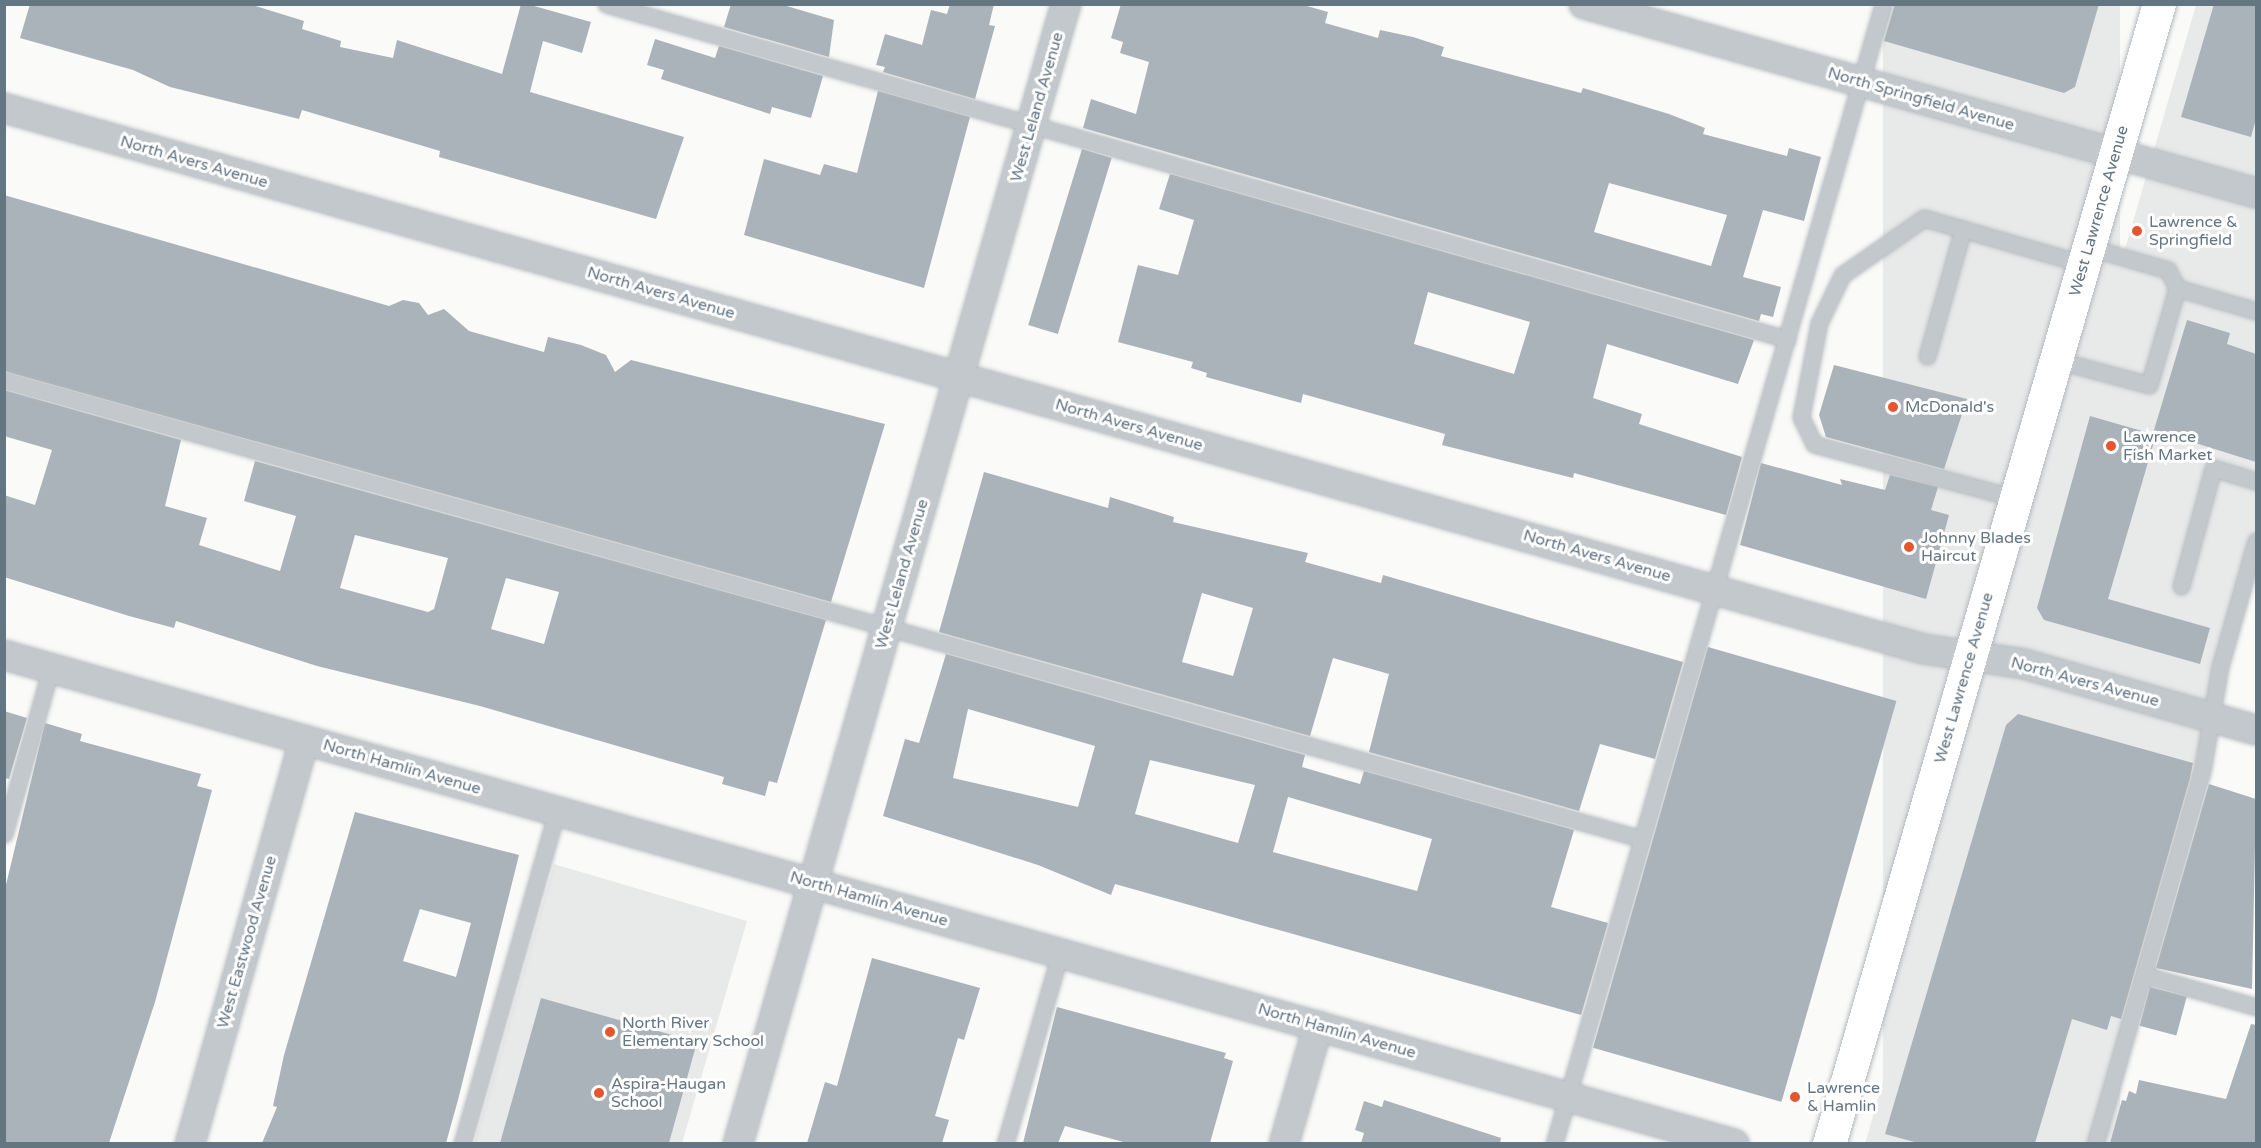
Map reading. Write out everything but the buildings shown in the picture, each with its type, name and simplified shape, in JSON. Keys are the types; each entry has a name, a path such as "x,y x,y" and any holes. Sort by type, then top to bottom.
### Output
{"main road":[{"name":"West Lawrence Avenue","path":"1829,1143 2159,4"}],"street":[{"name":"West Leland Avenue","path":"738,1143 1066,4"},
{"name":"North Springfield Avenue","path":"1584,4 2256,193"},
{"name":"North Avers Avenue","path":"4,108 1924,649 2024,664 2256,730"},
{"name":"North Hamlin Avenue","path":"4,655 1734,1143"},
{"name":"West Eastwood Avenue","path":"190,1143 304,740"},
{"path":"1284,1143 1318,1026"}],"lane":[{"path":"606,4 1786,339"},
{"path":"1554,1143 1883,4"},
{"path":"2015,498 1814,444 1801,417 1819,322 1842,275 1924,218 1963,229 2086,256 2168,270 2177,288 2149,385 2056,360"},
{"path":"1927,356 1963,229"},
{"path":"2177,288 2256,311"},
{"path":"4,380 1642,839"},
{"path":"2181,586 2213,468 2256,481"},
{"path":"2095,1143 2202,772 2212,717 2256,541"},
{"path":"4,834 51,668"},
{"path":"462,1143 557,811"},
{"path":"1005,1143 1060,953"},
{"path":"2144,975 2256,1007"}],"shaded area":[{"path":"1883,5 2120,5 2120,1144 1883,1144"},
{"path":"2196,5 2256,5 2256,562 2101,1143 1865,1144"},
{"name":"North River Elementary School","path":"554,864 747,921 682,1143 474,1144"}],"place":[{"name":"Lawrence & Springfield","path":"2137,231"},
{"name":"McDonald's","path":"1893,407"},
{"name":"Lawrence Fish Market","path":"2111,446"},
{"name":"Johnny Blades Haircut","path":"1909,547"},
{"name":"North River Elementary School","path":"610,1032"},
{"name":"Aspira-Haugan School","path":"599,1093"},
{"name":"Lawrence & Hamlin","path":"1795,1097"}]}
